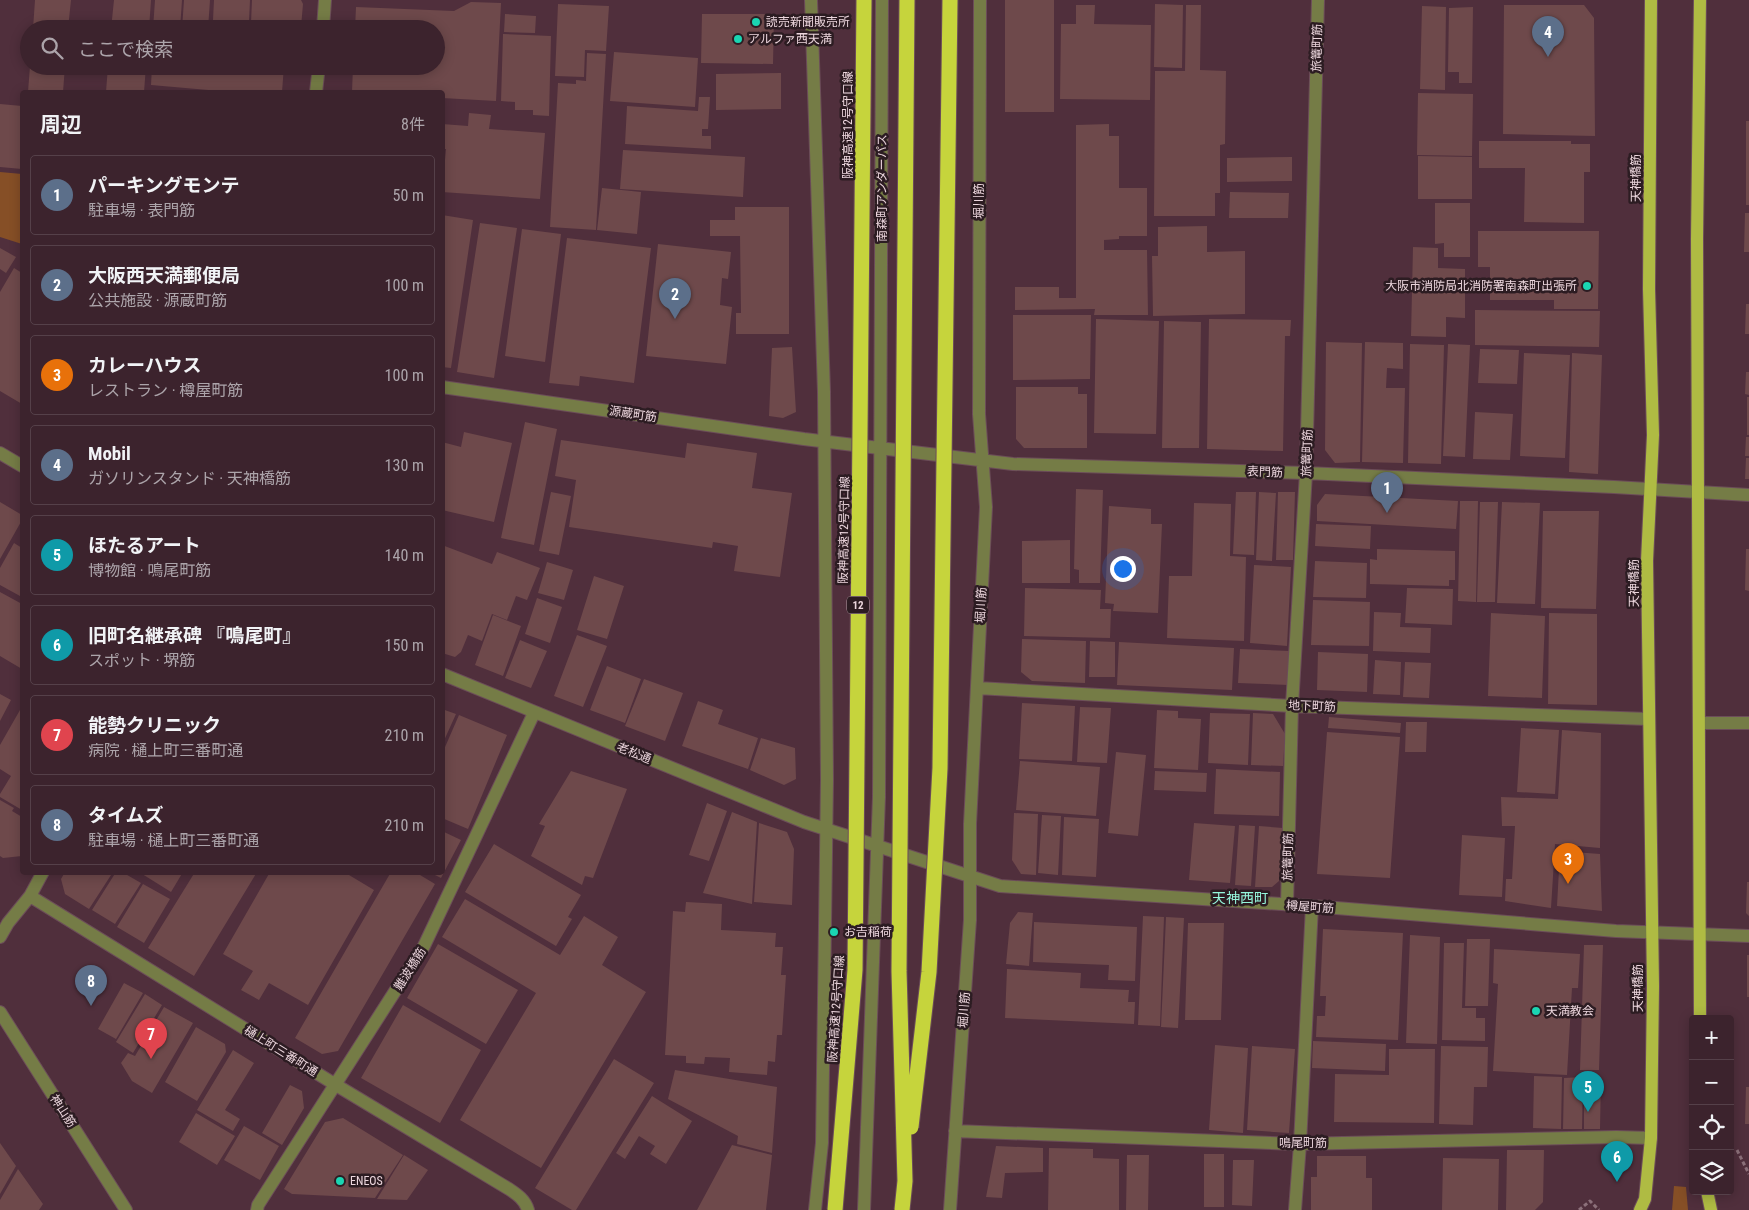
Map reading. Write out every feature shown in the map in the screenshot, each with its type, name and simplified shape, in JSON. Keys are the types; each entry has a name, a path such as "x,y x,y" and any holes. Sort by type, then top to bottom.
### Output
{"highway":[{"name":"阪神高速12号守口線","path":"835,1210 855,970 864,0"},
{"path":"905,1181 899,961 908,0"},
{"path":"902,1210 929,972 940,768 950,0"}],"main road":[{"name":"天神橋筋","path":"1640,1210 1645,1199 1651,1138 1652,871 1648,719 1647,561 1654,435 1649,289 1651,0"},
{"path":"1700,0 1697,240 1700,1015"},
{"path":"1708,1195 1711,1210"}],"street":[{"path":"324,20 326,0"},
{"path":"810,0 824,441 827,780 822,1143 815,1210"},
{"name":"南森町アンダーパス","path":"864,1210 878,847 882,0"},
{"name":"堀川筋","path":"950,1210 970,920 970,824 986,507 979,414 980,0"},
{"name":"旅篭町筋","path":"1287,905 1292,706 1306,473 1318,0"},
{"path":"316,90 318,75"},
{"name":"源蔵町筋","path":"445,387 880,448"},
{"name":"表門筋","path":"880,448 1013,464 1306,473 1651,488 1698,492"},
{"path":"0,453 20,465"},
{"path":"1698,492 1749,495"},
{"name":"老松通","path":"445,675 804,822 878,847"},
{"name":"地下町筋","path":"977,688 1008,688 1292,706 1648,719"},
{"name":"難波橋筋","path":"257,1210 258,1205 424,946 534,713"},
{"path":"1700,723 1749,723"},
{"name":"樽屋町筋","path":"878,847 1000,886 1312,906 1651,933 1749,936"},
{"path":"0,937 8,923 30,896 41,875"},
{"name":"樋上町三番町通","path":"30,896 336,1085 509,1189 519,1196 526,1204 528,1210"},
{"path":"1295,1210 1312,906"},
{"name":"神山筋","path":"0,1012 126,1210"},
{"name":"鳴尾町筋","path":"955,1131 1300,1144 1616,1137 1651,1138"}],"path":[{"path":"1737,1150 1749,1174"},
{"path":"1579,1210 1590,1201 1599,1210"}],"shaded area":[{"path":"0,172 20,174 20,243 0,237"},
{"path":"1674,1186 1686,1187 1688,1210 1672,1210"}],"building":[{"path":"35,0 71,0 69,20 34,20"},
{"path":"114,0 151,0 150,20 112,20"},
{"path":"155,0 182,0 181,20 154,20"},
{"path":"184,0 210,0 209,20 183,20"},
{"path":"214,0 250,0 249,20 213,20"},
{"path":"252,0 301,0 303,4 302,20 251,20"},
{"path":"1005,0 1054,0 1054,112 1005,112"},
{"path":"471,2 501,3 496,101 445,98 445,90 352,90 353,75 445,75 445,20 355,20 356,7 454,11"},
{"path":"558,4 609,6 606,51 585,50 584,77 555,76"},
{"path":"1155,4 1183,5 1182,68 1154,67"},
{"path":"1076,5 1095,5 1094,24 1151,25 1150,100 1060,99 1061,24 1076,24"},
{"path":"1186,5 1201,5 1200,70 1226,71 1225,144 1220,145 1220,193 1215,193 1215,216 1154,216 1155,71 1185,71"},
{"path":"1504,5 1584,5 1594,18 1595,136 1503,134"},
{"path":"1422,6 1446,7 1445,90 1420,89"},
{"path":"1473,7 1472,83 1459,83 1459,72 1448,72 1449,8"},
{"path":"505,14 536,16 535,33 504,32"},
{"name":"アルファ西天満","path":"702,14 774,14 773,64 701,63"},
{"path":"503,34 551,36 549,116 533,115 533,110 515,110 515,102 501,101"},
{"path":"614,52 698,58 695,107 610,101"},
{"path":"587,53 606,54 596,230 550,227 558,83 576,84 576,80 586,81"},
{"path":"781,73 781,109 716,110 716,74"},
{"path":"29,75 64,75 63,90 28,90"},
{"path":"107,75 145,75 144,90 106,90"},
{"path":"152,75 283,75 282,90 208,90 151,85"},
{"path":"1418,93 1473,94 1472,156 1417,155"},
{"path":"699,97 710,97 708,129 702,129 702,136 711,136 711,149 625,144 627,106 698,111"},
{"path":"0,104 20,106 20,169 0,167"},
{"path":"469,113 491,115 489,129 545,133 540,199 445,192 445,124 468,126"},
{"path":"1746,121 1749,121 1749,205 1746,205"},
{"path":"1109,124 1109,136 1119,136 1119,188 1147,188 1147,236 1119,236 1119,239 1104,240 1104,250 1147,250 1148,315 1094,315 1095,309 1015,310 1015,287 1059,287 1059,298 1076,298 1076,125"},
{"path":"1479,141 1571,141 1571,144 1590,144 1590,172 1584,172 1584,223 1524,222 1525,168 1479,168"},
{"path":"623,150 745,157 743,197 620,189"},
{"path":"1418,156 1472,157 1472,199 1418,199"},
{"path":"1292,157 1292,181 1227,182 1227,158"},
{"path":"602,188 641,192 637,234 597,230"},
{"path":"1230,192 1289,193 1288,218 1229,218"},
{"path":"1435,203 1470,203 1470,257 1444,257 1444,243 1435,244"},
{"path":"735,207 789,207 789,334 736,334 736,313 741,313 740,236 710,236 710,220 735,220"},
{"path":"1745,213 1749,213 1749,252 1744,252"},
{"path":"445,215 473,220 451,368 445,367"},
{"path":"480,223 517,228 494,378 457,372"},
{"path":"1207,226 1207,252 1245,251 1245,314 1153,316 1152,256 1158,256 1158,227"},
{"path":"522,229 561,234 545,362 505,356"},
{"path":"1478,231 1599,231 1598,309 1554,309 1554,300 1490,300 1490,267 1478,267"},
{"path":"567,238 651,248 634,383 580,376 579,386 549,383"},
{"path":"658,244 731,252 728,279 722,278 720,305 732,307 726,364 646,356"},
{"path":"1413,247 1438,248 1438,268 1465,269 1465,318 1446,317 1446,337 1411,336"},
{"path":"0,248 16,257 6,273 0,269"},
{"path":"14,268 20,272 20,403 0,391 0,292"},
{"path":"1746,304 1749,304 1749,334 1745,334"},
{"path":"1475,310 1600,311 1599,347 1475,345"},
{"path":"1013,315 1091,315 1090,379 1013,380"},
{"path":"1096,319 1159,321 1156,434 1094,433"},
{"path":"1209,319 1291,320 1290,336 1285,336 1283,451 1207,449"},
{"path":"1164,321 1201,322 1199,448 1162,448"},
{"path":"1326,342 1362,343 1360,462 1335,463 1325,450"},
{"path":"1365,342 1403,343 1403,369 1387,368 1386,388 1405,388 1403,463 1362,462"},
{"path":"1410,344 1444,345 1441,464 1408,463"},
{"path":"1448,344 1470,345 1465,457 1443,456"},
{"path":"792,347 796,412 783,418 769,416 772,348"},
{"path":"1480,349 1519,350 1517,384 1478,383"},
{"path":"1524,353 1570,355 1565,458 1520,456"},
{"path":"1572,353 1602,355 1598,474 1569,472"},
{"path":"1746,372 1749,372 1749,395 1745,394"},
{"path":"1016,387 1078,387 1078,394 1087,394 1087,448 1024,448 1016,439"},
{"path":"1747,397 1749,397 1749,435 1747,435"},
{"path":"1475,412 1513,414 1510,460 1473,459"},
{"path":"525,422 557,429 534,545 501,538"},
{"path":"464,432 512,443 494,522 445,511 445,443 461,447"},
{"path":"1746,437 1749,437 1749,456 1745,456"},
{"path":"561,440 685,458 687,443 757,453 752,488 792,493 780,577 734,571 738,546 713,542 712,548 569,527 576,480 555,476"},
{"path":"1746,458 1749,458 1749,479 1745,479"},
{"path":"1076,489 1103,490 1100,583 1079,583 1079,570 1074,569"},
{"path":"551,492 571,496 559,555 539,551"},
{"path":"1236,492 1256,492 1254,555 1233,554"},
{"path":"1259,492 1276,493 1272,561 1256,560"},
{"path":"1278,492 1295,492 1293,560 1276,560"},
{"path":"1325,494 1458,501 1456,529 1317,521 1317,505"},
{"path":"1460,501 1478,501 1476,602 1458,601"},
{"path":"0,502 20,514 20,524 0,559"},
{"path":"1480,502 1498,502 1495,602 1477,602"},
{"path":"1502,502 1540,503 1535,604 1497,603"},
{"path":"1194,503 1231,504 1230,556 1246,557 1244,641 1167,638 1169,576 1192,576"},
{"path":"1109,506 1151,509 1151,524 1162,524 1158,613 1113,611 1114,604 1105,603"},
{"path":"1543,511 1599,511 1596,609 1541,608"},
{"path":"1316,524 1371,526 1370,549 1315,546"},
{"path":"1070,540 1070,583 1022,583 1022,541"},
{"path":"14,543 20,547 20,596 0,585 0,568"},
{"path":"445,546 492,564 497,552 540,568 527,600 516,596 507,620 492,614 482,641 468,635 461,652 455,657 445,654"},
{"path":"1377,549 1455,551 1455,580 1449,580 1449,586 1370,584 1370,559 1377,560"},
{"path":"1746,549 1749,549 1749,591 1745,590"},
{"path":"1315,561 1367,563 1366,598 1313,597"},
{"path":"547,562 573,570 564,600 538,593"},
{"path":"1254,565 1291,567 1287,646 1250,643"},
{"path":"594,576 624,586 607,639 577,630"},
{"path":"1025,588 1101,590 1100,609 1111,609 1110,638 1024,636"},
{"path":"1407,588 1453,589 1452,625 1405,623"},
{"path":"0,592 20,603 20,668 0,656"},
{"path":"537,598 562,607 550,643 525,634"},
{"path":"1313,600 1370,602 1369,646 1311,645"},
{"path":"1374,612 1401,613 1400,627 1431,628 1430,653 1373,651"},
{"path":"1491,613 1545,616 1542,698 1488,696"},
{"path":"1549,613 1597,614 1597,705 1548,704"},
{"path":"493,615 521,626 503,676 475,665"},
{"path":"577,635 607,646 583,707 554,696"},
{"path":"1022,639 1086,641 1085,683 1032,681 1021,672"},
{"path":"520,640 547,651 531,688 505,678"},
{"path":"1090,641 1115,642 1115,677 1089,677"},
{"path":"1119,642 1234,648 1232,690 1117,685"},
{"path":"1240,649 1290,651 1289,685 1238,683"},
{"path":"1318,652 1368,654 1367,692 1317,690"},
{"path":"1375,660 1401,662 1400,695 1373,694"},
{"path":"1405,662 1431,663 1429,698 1403,697"},
{"path":"607,666 641,679 625,723 590,710"},
{"path":"644,679 683,693 665,741 625,726"},
{"path":"0,694 11,700 0,721"},
{"path":"698,701 723,710 718,724 758,738 748,769 682,746"},
{"path":"1022,703 1075,706 1072,761 1019,759"},
{"path":"1080,707 1111,708 1107,763 1077,762"},
{"path":"20,710 20,809 0,797 11,776 0,769 0,745"},
{"path":"445,710 456,714 445,738"},
{"path":"1157,710 1178,711 1178,718 1201,719 1198,770 1154,768"},
{"path":"1210,713 1250,714 1248,765 1208,763"},
{"path":"1253,713 1273,714 1285,734 1283,766 1251,765"},
{"path":"459,715 507,735 468,829 445,819 445,747"},
{"path":"1329,717 1401,723 1400,733 1328,728"},
{"path":"1406,722 1427,722 1426,752 1405,752"},
{"path":"1521,728 1559,730 1555,794 1517,792"},
{"path":"1562,730 1601,733 1600,848 1555,844 1551,908 1505,901 1506,879 1512,879 1515,826 1502,826 1501,797 1558,799"},
{"path":"1327,732 1400,737 1390,878 1317,874"},
{"path":"761,738 795,748 796,779 784,785 750,770"},
{"path":"1116,752 1146,755 1138,836 1108,833"},
{"path":"1020,761 1100,767 1096,816 1016,810"},
{"path":"1216,769 1280,772 1279,816 1214,814"},
{"path":"571,771 627,789 593,878 585,876 582,885 531,856 545,826 539,824"},
{"path":"1155,771 1207,773 1206,792 1154,790"},
{"path":"0,800 14,808 12,811 20,816 20,856 3,858 0,856"},
{"path":"707,803 727,811 709,861 689,855"},
{"path":"732,812 757,822 752,904 703,893"},
{"path":"1014,813 1038,814 1036,875 1021,874 1012,860"},
{"path":"1042,815 1061,816 1058,875 1038,873"},
{"path":"1064,817 1099,819 1096,877 1062,875"},
{"path":"759,823 787,832 794,849 792,905 754,902"},
{"path":"1194,823 1235,826 1230,883 1189,880"},
{"path":"1239,825 1255,826 1251,886 1235,885"},
{"path":"1259,826 1283,828 1279,881 1272,887 1255,887"},
{"path":"445,832 461,840 445,870"},
{"path":"1462,835 1505,838 1502,897 1459,895"},
{"path":"494,844 581,895 568,917 572,919 556,946 465,892"},
{"path":"1560,851 1600,854 1602,911 1557,906"},
{"path":"63,875 111,875 89,909 65,894 61,879"},
{"path":"114,875 127,875 141,883 115,924 92,910"},
{"path":"144,875 181,875 171,892"},
{"path":"193,875 255,875 194,976 148,948"},
{"path":"268,875 349,875 374,890 308,1005 269,983 259,1000 241,990 253,971 223,954"},
{"path":"389,875 420,875 435,884 338,1051 322,1054 295,1038"},
{"path":"1747,882 1749,882 1749,916 1746,913"},
{"path":"143,884 170,899 144,943 117,927"},
{"path":"465,899 560,955 584,916 618,937 602,965 646,992 541,1168 460,1120 536,993 442,937"},
{"path":"686,902 722,904 721,930 776,933 775,947 783,947 781,975 786,975 782,1035 777,1035 775,1062 768,1061 767,1075 729,1072 730,1058 705,1057 704,1064 686,1063 686,1056 665,1055 673,911 685,912"},
{"path":"1018,912 1033,913 1029,966 1006,964 1010,923"},
{"path":"1143,916 1164,917 1160,1026 1138,1025"},
{"path":"1166,917 1184,918 1178,1028 1161,1027"},
{"path":"1034,922 1137,927 1135,981 1108,980 1109,965 1033,962"},
{"path":"1188,923 1224,923 1221,1020 1185,1020"},
{"path":"1323,929 1403,933 1398,1040 1316,1037 1317,1016 1325,1016 1326,996 1320,996"},
{"path":"1410,935 1440,937 1437,1044 1406,1043"},
{"path":"1467,939 1490,939 1488,1006 1465,1006"},
{"path":"1444,943 1464,943 1462,1008 1476,1008 1476,1018 1485,1018 1485,1041 1442,1040"},
{"path":"438,944 518,990 486,1044 407,998"},
{"path":"1584,945 1603,945 1599,1070 1580,1070"},
{"path":"1494,949 1580,954 1578,988 1572,988 1567,1075 1493,1071 1498,984 1493,983"},
{"path":"1747,955 1749,955 1749,997 1747,997"},
{"path":"1007,969 1081,973 1080,988 1129,990 1128,1002 1135,1002 1134,1024 1005,1018"},
{"path":"124,983 143,993 116,1039 98,1029"},
{"path":"145,994 162,1005 133,1053 116,1042"},
{"path":"403,1005 481,1050 440,1123 361,1078"},
{"path":"164,1007 193,1023 152,1093 132,1081 121,1063 128,1053 135,1056"},
{"path":"196,1027 225,1044 226,1052 197,1101 165,1082"},
{"path":"1313,1041 1386,1044 1385,1071 1312,1068"},
{"path":"1215,1045 1248,1048 1243,1133 1209,1130"},
{"path":"1252,1046 1295,1049 1289,1133 1247,1130"},
{"path":"1441,1046 1488,1047 1487,1087 1474,1087 1473,1125 1439,1124"},
{"path":"1389,1049 1435,1049 1434,1123 1334,1122 1335,1074 1389,1075"},
{"path":"233,1050 254,1063 225,1110 240,1119 233,1131 197,1110"},
{"path":"614,1059 654,1083 576,1210 572,1210 535,1188"},
{"path":"675,1070 777,1087 772,1153 737,1144 738,1136 668,1099"},
{"path":"1534,1076 1562,1077 1561,1129 1533,1128"},
{"path":"1583,1077 1582,1129 1563,1129 1564,1078"},
{"path":"1584,1077 1601,1077 1600,1129 1584,1129"},
{"path":"290,1085 302,1091 304,1108 282,1145 262,1133"},
{"path":"1746,1087 1749,1087 1749,1124 1745,1124"},
{"path":"652,1096 692,1121 666,1164 650,1154 655,1146 639,1136 625,1159 616,1153"},
{"path":"196,1113 235,1136 217,1165 179,1142"},
{"path":"343,1118 403,1155 375,1198 292,1194 284,1189 325,1122"},
{"path":"244,1126 279,1146 260,1180 224,1160"},
{"path":"0,1143 16,1166 0,1194"},
{"path":"732,1145 772,1155 766,1210 697,1210"},
{"path":"996,1146 1043,1148 1043,1172 1005,1173 1002,1198 986,1197"},
{"path":"1049,1148 1093,1149 1093,1158 1119,1159 1119,1210 1048,1210"},
{"path":"1507,1150 1544,1150 1543,1202 1535,1210 1506,1210"},
{"path":"1204,1154 1224,1154 1224,1207 1204,1207"},
{"path":"404,1155 428,1170 407,1200 377,1199"},
{"path":"1127,1155 1149,1155 1148,1210 1126,1210"},
{"path":"1317,1156 1366,1156 1366,1178 1372,1178 1372,1210 1311,1210 1311,1177 1317,1177"},
{"path":"1443,1158 1499,1159 1498,1210 1442,1210"},
{"path":"1233,1160 1254,1160 1252,1206 1232,1205"},
{"path":"18,1169 43,1204 39,1210 0,1210 0,1200"}],"place":[{"name":"読売新聞販売所","path":"756,22"},
{"name":"アルファ西天満","path":"738,39"},
{"name":"Mobil","path":"1548,57"},
{"name":"大阪市消防局北消防署南森町出張所","path":"1587,286"},
{"name":"大阪西天満郵便局","path":"675,319"},
{"name":"パーキングモンテ","path":"1387,513"},
{"name":"カレーハウス","path":"1568,884"},
{"name":"お𠮷稲荷","path":"834,932"},
{"name":"タイムズ","path":"91,1006"},
{"name":"天満教会","path":"1536,1011"},
{"name":"能勢クリニック","path":"151,1059"},
{"name":"ほたるアート","path":"1588,1112"},
{"name":"ENEOS","path":"340,1181"},
{"name":"旧町名継承碑 『鳴尾町』","path":"1617,1182"}],"district":[{"name":"天神西町","path":"1240,898"}]}
